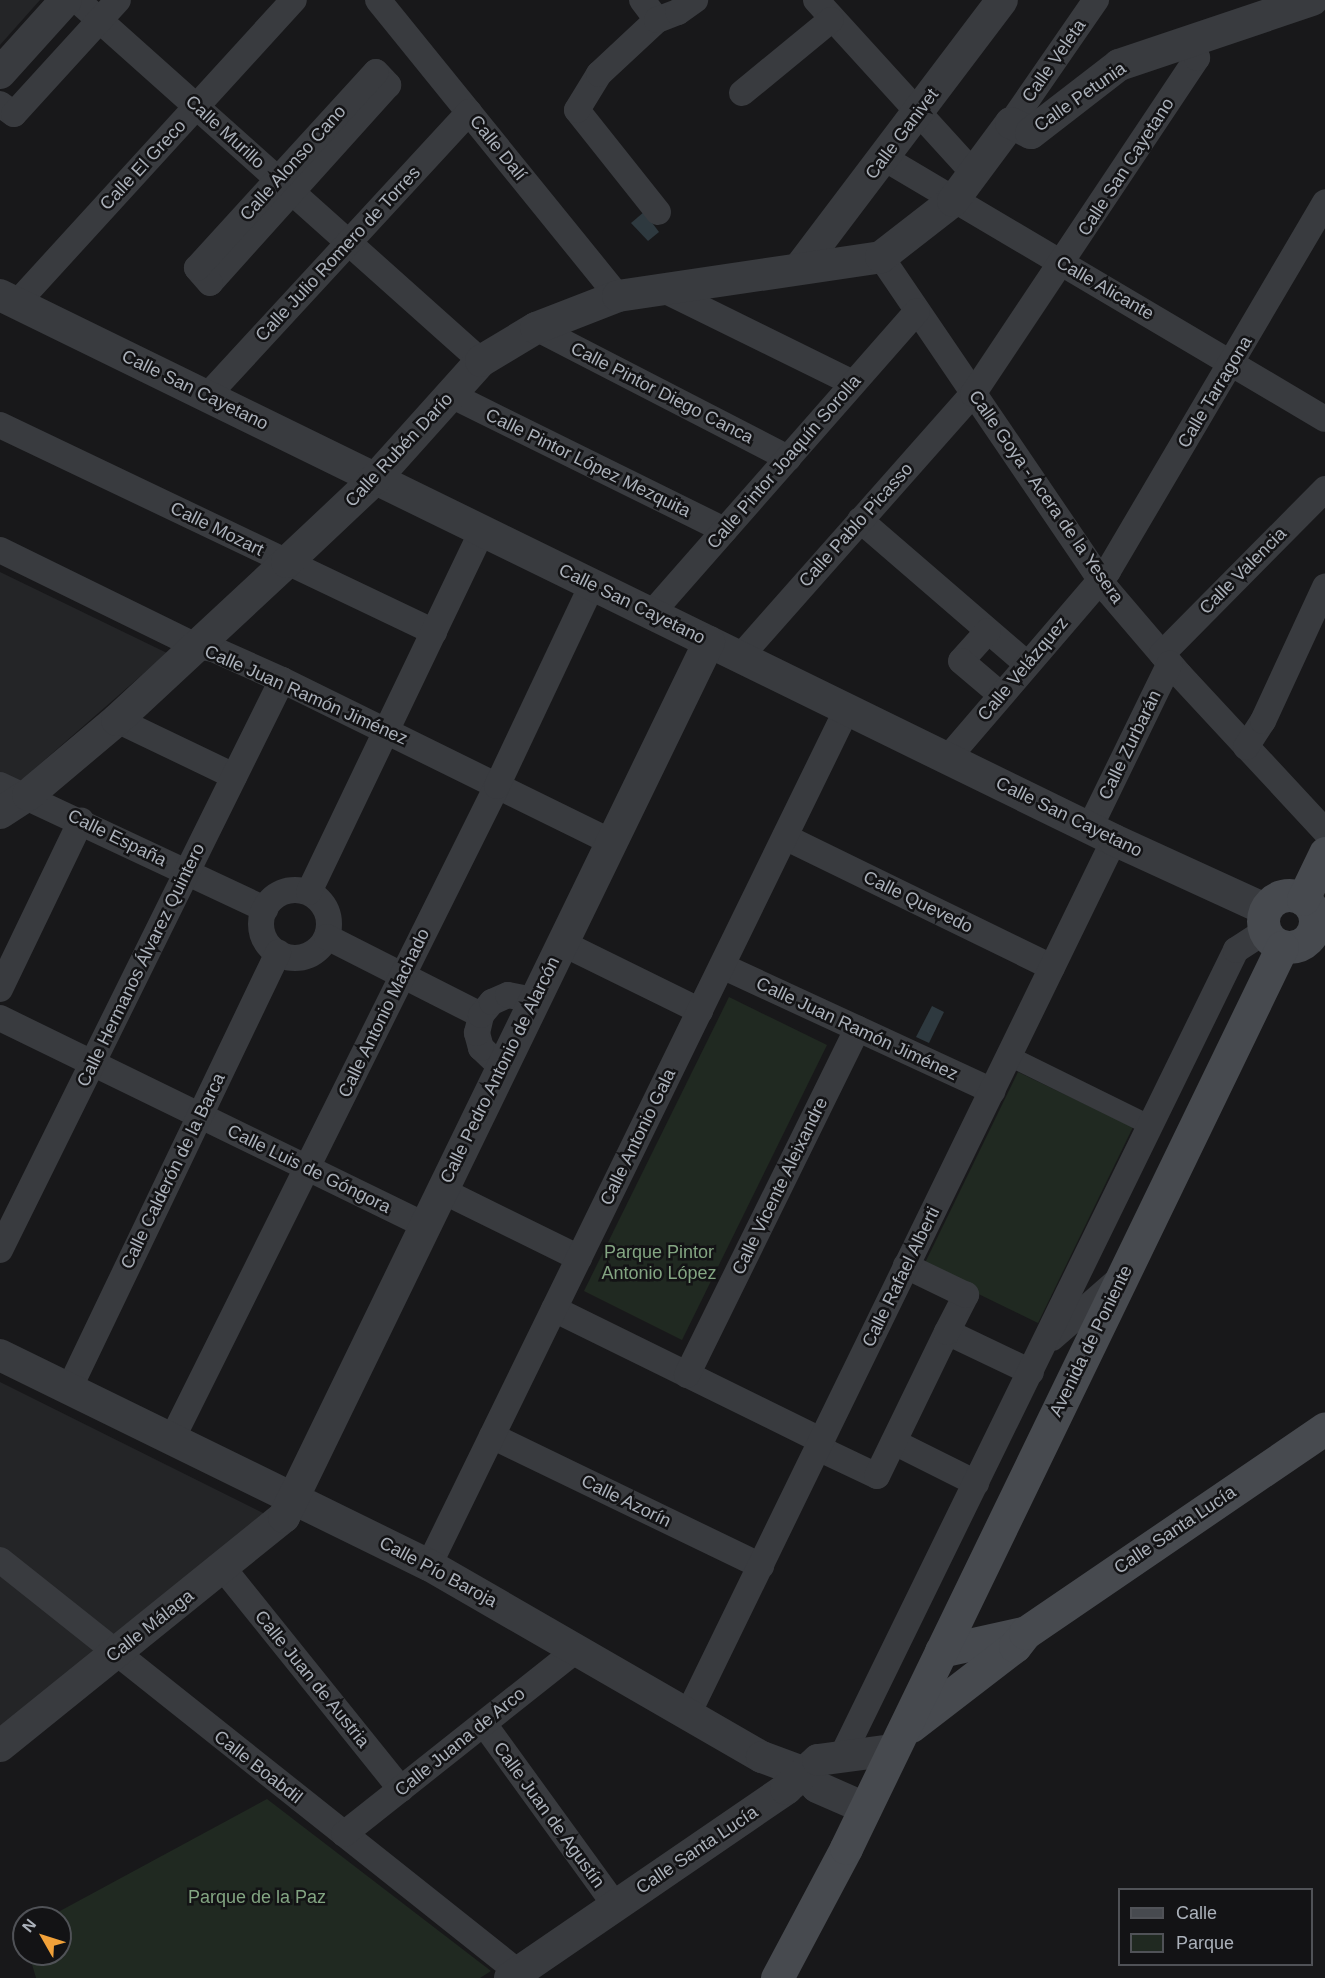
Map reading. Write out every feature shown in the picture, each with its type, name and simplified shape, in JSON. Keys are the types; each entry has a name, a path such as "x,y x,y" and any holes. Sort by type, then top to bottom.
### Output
{"main road":[{"path":"1303,899 1325,853"},
{"path":"1278,897 1303,899 1314,912 1314,929 1304,943 1271,929 1278,897"},
{"name":"Avenida de Poniente","path":"846,1848 1122,1277 1271,929"},
{"name":"Calle Santa Lucía","path":"941,1651 1010,1637 1325,1428"},
{"path":"967,1596 1010,1637"},
{"name":"Calle Santa Lucía","path":"897,1742 944,1697 1015,1646 1010,1637"},
{"path":"777,1978 846,1848"},
{"path":"796,1978 838,1878 846,1848"}],"street":[{"path":"0,73 66,0"},
{"name":"Calle Murillo","path":"77,0 481,361"},
{"path":"0,104 14,114 117,0"},
{"name":"Calle El Greco","path":"8,299 197,107 294,0"},
{"name":"Calle Dalí","path":"378,0 618,296"},
{"path":"658,212 577,110 598,74 650,10 678,12 694,0"},
{"name":"Calle Ganivet","path":"801,266 920,112 1002,0"},
{"name":"Calle Veleta","path":"1011,123 1096,0"},
{"path":"1193,40 1312,0"},
{"path":"742,93 821,5 975,175"},
{"name":"Calle Petunia","path":"881,257 952,201 975,175 1011,123 1031,133 1119,65 1193,40"},
{"name":"Calle San Cayetano","path":"973,394 1197,58 1193,40"},
{"name":"Calle Julio Romero de Torres","path":"208,395 469,112"},
{"name":"Calle Alicante","path":"884,158 952,201 1233,362 1325,419"},
{"name":"Calle Tarragona","path":"1100,579 1233,362 1325,202"},
{"name":"Calle Rubén Darío","path":"0,813 14,790 117,720 287,562 375,479 481,361 536,328 618,296 666,291 801,266 881,257"},
{"name":"Calle Goya - Acera de la Yesera","path":"881,257 1100,579 1166,659 1325,831"},
{"path":"666,291 853,383"},
{"name":"Calle San Cayetano","path":"8,299 1102,834 1271,929"},
{"name":"Calle Pintor Joaquín Sorolla","path":"651,614 917,311"},
{"name":"Calle Pintor Diego Canca","path":"536,328 788,458"},
{"name":"Calle Pablo Picasso","path":"740,657 973,394"},
{"name":"Calle Pintor López Mezquita","path":"451,395 724,531"},
{"name":"Calle Mozart","path":"0,425 434,632"},
{"name":"Calle Valencia","path":"1166,659 1325,489"},
{"path":"860,520 1027,664"},
{"path":"309,892 482,531"},
{"name":"Calle Juan Ramón Jiménez","path":"0,550 196,646 213,649 282,680 611,842"},
{"name":"Calle Velázquez","path":"947,759 1100,579"},
{"name":"Calle Antonio Machado","path":"172,1439 497,786 592,585"},
{"path":"1246,747 1263,721 1325,587"},
{"path":"988,631 961,661 1001,695"},
{"name":"Calle Pedro Antonio de Alarcón","path":"293,1499 501,1066 709,642"},
{"name":"Calle Zurbarán","path":"1102,834 1166,659"},
{"name":"Calle Hermanos Álvarez Quintero","path":"0,1250 282,680"},
{"name":"Calle Antonio Gala","path":"429,1565 847,709"},
{"path":"117,720 234,776"},
{"name":"Calle España","path":"14,790 265,909"},
{"path":"0,989 81,821"},
{"name":"Calle Rafael Alberti","path":"688,1714 1052,968 1102,834"},
{"name":"Calle Quevedo","path":"785,837 1052,968"},
{"path":"289,891 309,892 318,898 329,916 327,937 321,947 300,958 278,953 264,938 265,909 279,894 289,891"},
{"path":"842,1756 1236,950 1271,929"},
{"path":"327,937 481,1015"},
{"path":"562,943 700,1011"},
{"name":"Calle Calderón de la Barca","path":"69,1389 278,953"},
{"name":"Calle Juan Ramón Jiménez","path":"722,966 992,1091"},
{"path":"501,1066 481,1048 477,1033 481,1015 492,1002 508,995 534,1000"},
{"name":"Calle Luis de Góngora","path":"0,1018 424,1225"},
{"name":"Calle Vicente Aleixandre","path":"687,1375 857,1029"},
{"path":"1009,1056 1149,1125"},
{"path":"441,1190 579,1258"},
{"path":"554,1309 687,1375 877,1476 966,1295 906,1266"},
{"path":"1044,1346 1122,1277"},
{"path":"948,1332 1031,1372"},
{"name":"Calle Pío Baroja","path":"0,1355 429,1565 762,1757 805,1773 817,1787 865,1808"},
{"name":"Calle Azorín","path":"492,1436 761,1566"},
{"path":"894,1442 976,1483"},
{"name":"Calle Málaga","path":"0,1746 284,1517 293,1499"},
{"name":"Calle Boabdil","path":"0,1560 114,1654 344,1834 514,1975"},
{"name":"Calle Juan de Austria","path":"223,1568 401,1790"},
{"name":"Calle Juana de Arco","path":"344,1834 576,1650"},
{"name":"Calle Juan de Agustín","path":"484,1724 615,1905"},
{"name":"Calle Santa Lucía","path":"514,1975 805,1773 818,1760 897,1742"}],"shaded area":[{"path":"0,0 40,0 0,45"},
{"path":"644,212 659,232 648,241 631,223"},
{"path":"0,572 167,653 24,778 0,794"},
{"path":"932,1006 944,1012 929,1043 916,1037"},
{"path":"0,1382 267,1515 0,1728"}],"green space":[{"name":"Parque Pintor Antonio López","path":"729,997 827,1045 682,1340 584,1291"},
{"path":"1018,1072 1133,1127 1038,1323 923,1267"},
{"name":"Parque de la Paz","path":"267,1799 491,1971 480,1978 36,1978 32,1966 72,1966 72,1906 69,1906"}]}
